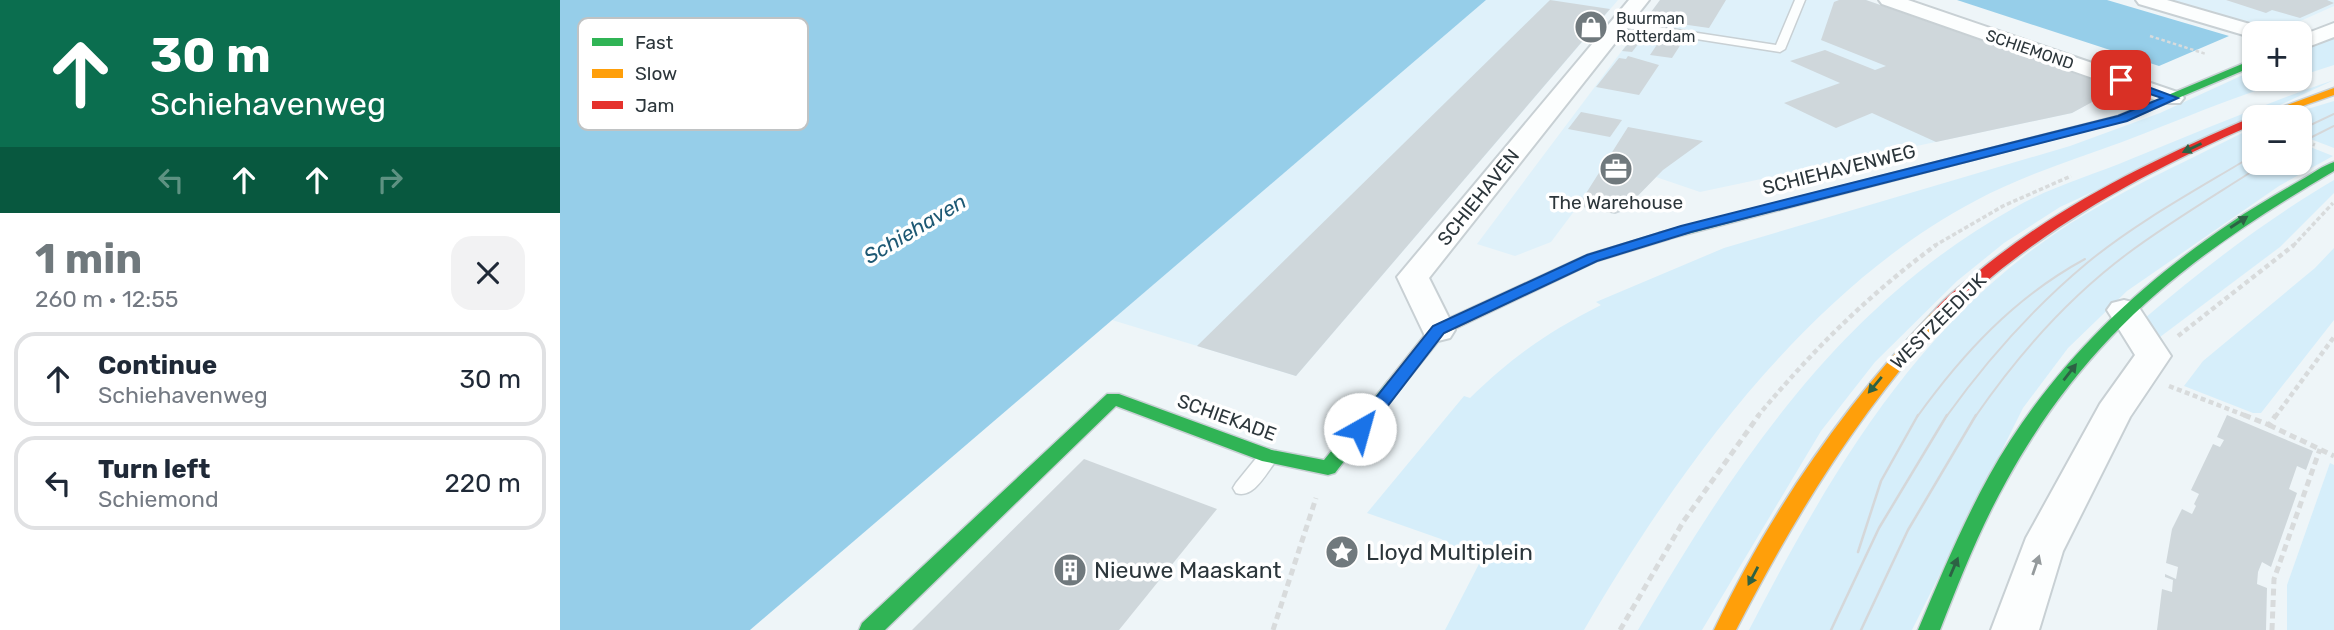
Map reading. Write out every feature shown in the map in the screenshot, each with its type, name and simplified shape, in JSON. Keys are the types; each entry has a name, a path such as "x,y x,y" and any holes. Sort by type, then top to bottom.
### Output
{"main road":[{"name":"SCHIEHAVENWEG","path":"1438,330 1592,258 1686,229 2122,118 2242,67"},
{"path":"2295,105 2334,91"},
{"name":"WESTZEEDIJK","path":"1725,630 1759,565 1836,438 1864,398 1931,322 2006,256 2086,202 2153,166 2242,125"},
{"path":"1929,630 1967,536 2018,442 2068,374 2124,310 2195,251 2295,186 2334,166"},
{"path":"1328,468 1438,330"},
{"name":"SCHIEKADE","path":"870,630 1113,398 1269,456 1328,468"}],"street":[{"name":"SCHIEHAVEN","path":"1438,330 1413,277 1639,0"},
{"name":"SCHIEMOND","path":"1889,0 2172,98"},
{"path":"2146,0 2242,28"},
{"path":"2312,39 2334,29"},
{"path":"2015,630 2041,551 2113,413 2146,365 2124,310"}],"lane":[{"path":"1619,24 1780,49 1800,0"},
{"path":"1243,488 1269,456"}],"path":[{"path":"2150,36 2207,54"},
{"path":"2334,202 2291,248 2146,365 2334,456"},
{"path":"2269,425 2334,337"},
{"path":"2272,630 2274,579 2320,449"},
{"path":"1273,630 1278,622 1317,495 1328,468"}],"shaded area":[{"path":"1486,0 1618,0 1296,376 1112,320"},
{"path":"1660,0 1866,0 2131,93 2105,105 2093,101 2072,113 1700,192 1656,177 1623,211 1615,214 1578,206 1551,242 1515,256 1477,244 1633,36 1642,37 1654,21 1646,19"},
{"path":"2167,0 2334,0 2334,6 2300,21 2242,21"},
{"path":"2334,35 2334,65 2312,72 2312,45"},
{"path":"2242,75 2242,91 2256,91 2047,169 1993,192 1914,238 1857,283 1802,333 1752,388 1705,447 1661,508 1584,630 1445,630 1480,562 1441,539 1367,513 1464,396 1470,398 1532,346 1601,305 1596,302 1724,248 2070,146 2160,113"},
{"path":"2304,91 2310,91 2280,105 2265,105"},
{"path":"2334,101 2334,148 2312,140 2312,108"},
{"path":"2242,114 2242,123 2060,207 2004,243 1957,281 1875,362 1821,431 1702,630 1638,630 1713,508 1754,449 1798,393 1845,340 1896,291 1952,247 2028,201 2057,187"},
{"path":"2242,133 2242,175 2299,175 2127,291 2068,348 2023,408 1912,630 1749,630 1814,510 1849,453 1929,346 1976,298 2027,254 2084,215"},
{"path":"2312,148 2333,156 2312,168"},
{"path":"2334,180 2334,193 2280,247 2160,337 2145,318 2236,245"},
{"path":"2334,248 2334,320 2261,413 2253,413 2184,386 2203,361 2315,268"},
{"path":"2330,463 2334,465 2334,630 2287,630 2287,585"}],"water":[{"name":"Schiehaven","path":"560,0 1486,0 750,630 560,630"},
{"path":"1957,0 2107,0 2229,36 2159,66"}],"building":[{"path":"1550,0 1610,9 1296,376 1197,346"},
{"path":"1660,0 1726,0 1709,28 1646,19"},
{"path":"1866,0 2131,93 2105,105 2094,101 2072,113 1936,142 1872,113 1836,128 1784,103 1840,83 1790,61 1825,50 1875,70 1886,66 1821,40 1834,2"},
{"path":"2226,0 2327,0 2334,3 2300,18 2272,10 2266,13"},
{"path":"1634,36 1643,38 1632,52 1622,51"},
{"path":"1660,40 1681,44 1672,58 1650,55"},
{"path":"1628,56 1659,65 1639,95 1596,87 1619,58 1626,59"},
{"path":"1581,112 1622,120 1610,137 1568,129"},
{"path":"1628,127 1703,141 1663,170 1623,211 1615,214 1578,206"},
{"path":"2227,415 2313,451 2306,470 2297,466 2289,489 2297,493 2271,567 2262,562 2258,572 2257,584 2267,588 2266,630 2157,630 2162,589 2172,592 2173,580 2165,577 2165,574 2176,579 2178,567 2166,563 2172,529 2182,509 2192,514 2196,506 2194,504 2199,494 2191,490 2213,444 2220,447 2224,440 2217,437"},
{"name":"Nieuwe Maaskant","path":"1084,459 1217,509 1119,630 912,630"}],"tram line":[{"path":"2312,124 2334,114"},
{"path":"2312,137 2334,126"},
{"path":"1946,417 2012,335 2087,263 2147,219 2242,162"},
{"path":"1975,417 2044,329 2105,271 2246,175"},
{"path":"1917,417 1953,371 1992,328 2036,291 2085,259"},
{"path":"1858,552 1881,481 1918,415"},
{"path":"1831,630 1879,528 1947,415"},
{"path":"1861,630 1908,530 1976,415"}],"traffic: fast":[{"path":"1664,236 2122,118 2242,67"},
{"path":"1929,630 1962,550 1998,478 2038,413 2083,356 2134,303 2193,255 2259,209 2334,166"},
{"path":"870,630 1113,398 1269,456 1328,468 1394,385"}],"traffic: slow":[{"path":"2295,105 2334,91"},
{"path":"1394,385 1438,330 1592,258 1664,236"},
{"path":"1725,630 1795,504 1846,426 1874,388 1938,316"}],"traffic: jam":[{"path":"1938,316 2008,255 2086,203 2169,158 2242,125"}],"place":[{"name":"Buurman Rotterdam","path":"1591,27"},
{"name":"The Warehouse","path":"1616,169"},
{"name":"Lloyd Multiplein","path":"1342,552"},
{"name":"Nieuwe Maaskant","path":"1070,570"}],"route":[{"path":"1360,429 1438,330 1592,258 1686,229 2122,118 2172,98 2121,80"}]}
